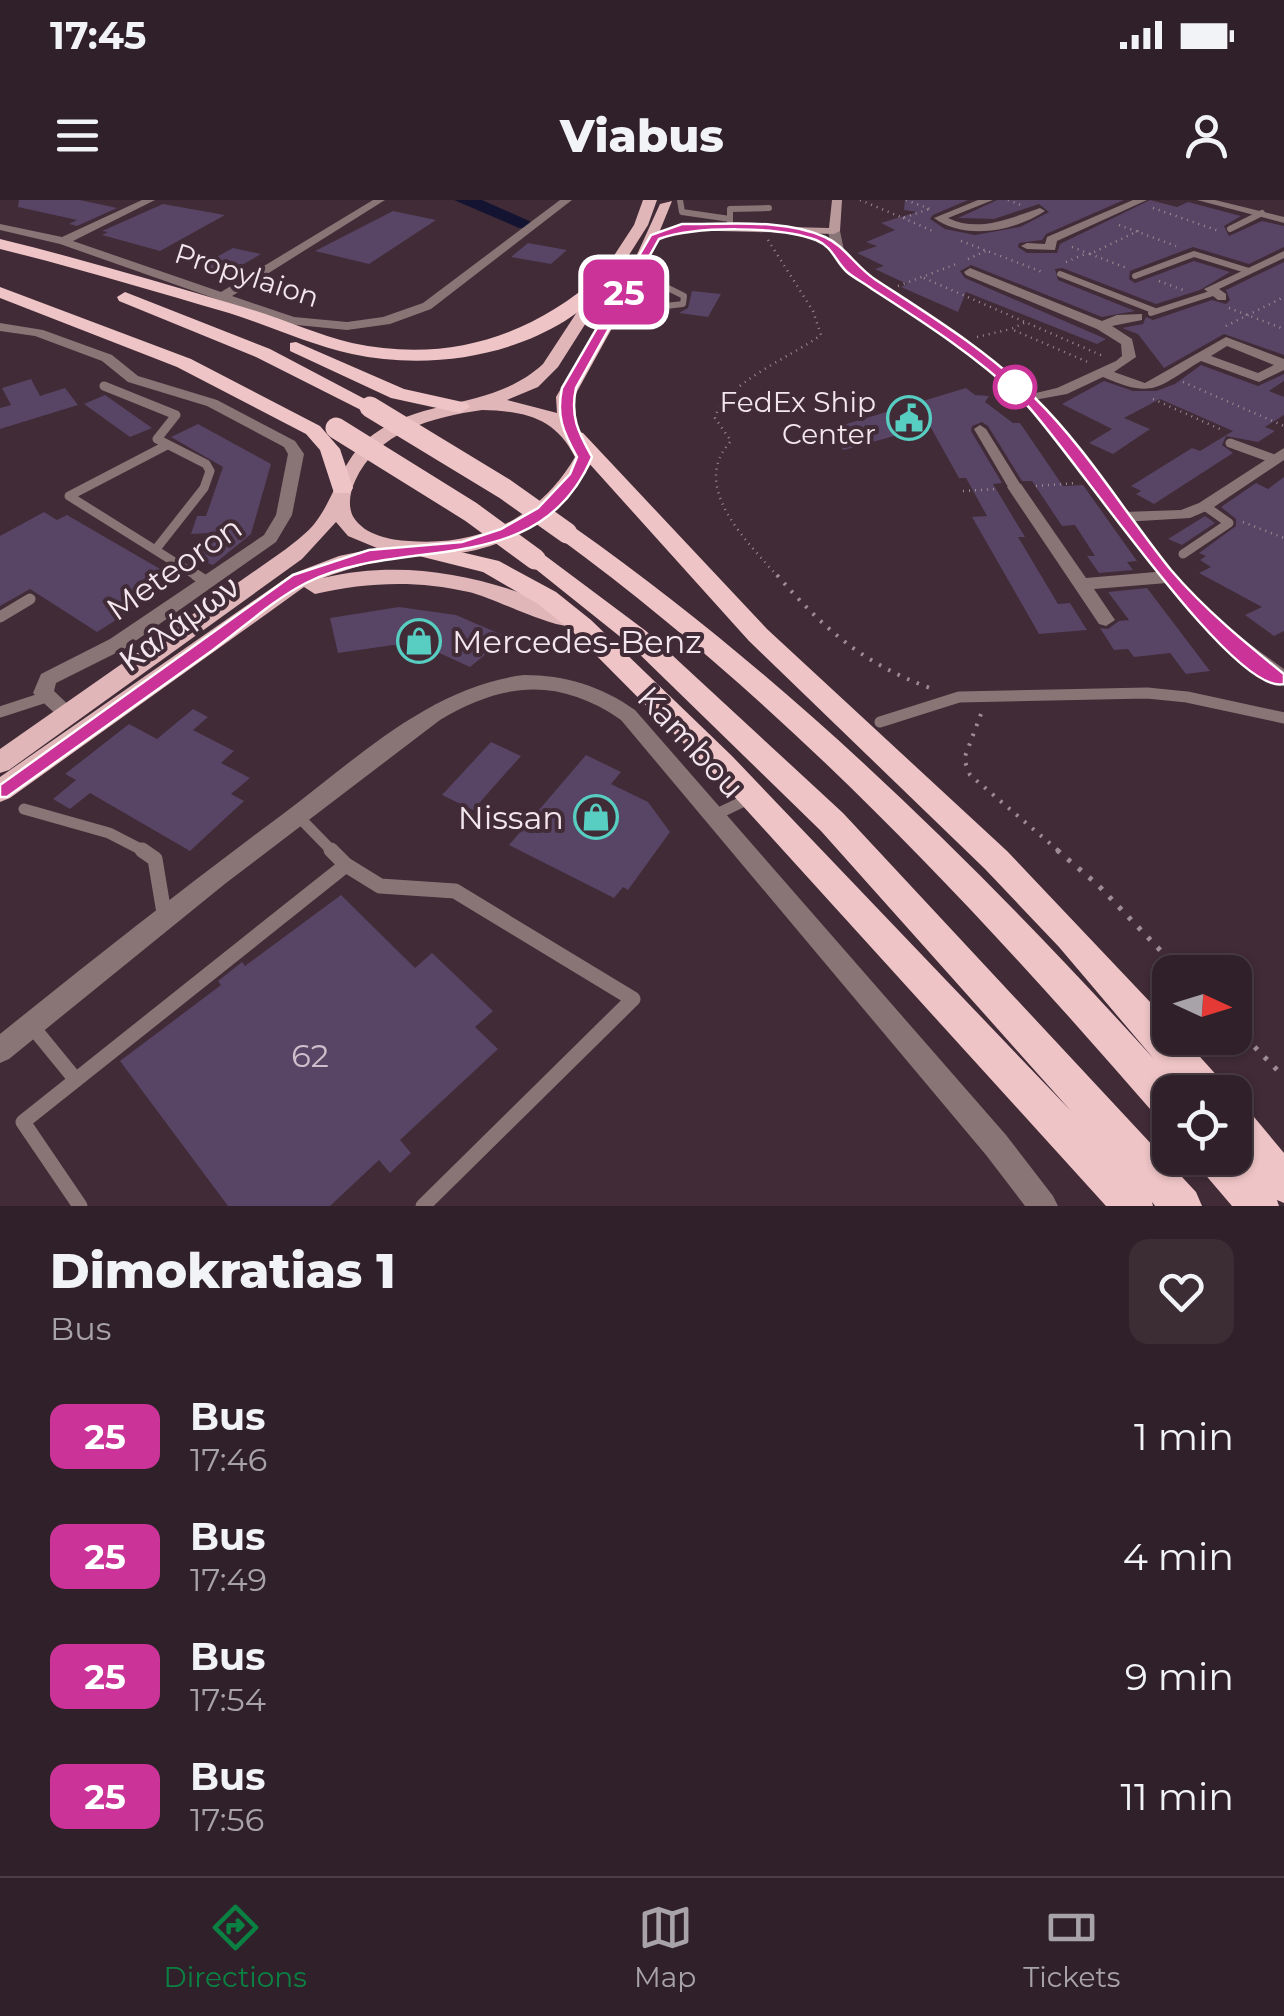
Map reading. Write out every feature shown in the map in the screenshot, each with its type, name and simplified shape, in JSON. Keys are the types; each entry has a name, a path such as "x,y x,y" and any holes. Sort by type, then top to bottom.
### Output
{"highway":[{"path":"0,244 240,311 350,348 420,355 479,349 528,336 580,305 606,280"},
{"path":"0,258 105,290 202,326 370,407 505,489 567,533 704,635 802,725 962,880 1152,1085"},
{"path":"0,278 164,338 336,428 456,502 638,637 832,822 1182,1206"},
{"path":"122,279 250,325 398,394 460,407"},
{"path":"0,292 184,363 313,430 330,449 341,493"},
{"path":"572,432 758,635 1058,924 1192,1075"},
{"path":"421,550 491,566 547,598 582,626 722,764 1132,1206"},
{"path":"1252,1145 1284,1184"},
{"path":"1232,1175 1259,1206"}],"main road":[{"path":"482,405 521,390 540,376 641,226 650,200"},
{"path":"654,237 682,227 766,230 833,224 837,200"},
{"path":"572,432 550,416 526,408 482,405 430,413 389,432 362,454 341,493 344,520 352,529 381,544 421,550 487,540 544,512 562,496 585,457 572,432 565,397 636,272 666,205 682,220 783,228 820,238 837,248"},
{"name":"Καλάμων","path":"0,763 294,554 322,528 341,493"},
{"name":"Καλάμων","path":"0,791 284,589 323,568 369,555 421,550"},
{"path":"234,624 322,585 365,576 408,574 465,581 582,626"}],"street":[{"path":"63,241 150,200"},
{"path":"224,296 380,200"},
{"name":"Propylaion","path":"0,226 63,241 313,325 359,325 397,318 433,302 567,200"},
{"path":"988,200 939,218 962,226 994,228 1040,212"},
{"path":"1202,200 1235,203 1284,220"},
{"path":"1027,246 1051,248 1052,239 1140,202"},
{"path":"833,224 837,248 850,268 960,341 1028,399 1167,576 1240,648 1284,679"},
{"path":"1217,295 1210,289 1284,254"},
{"path":"970,272 1102,326 1128,342 1129,357 1111,369 1052,395 1028,399"},
{"path":"1102,326 1117,319 1137,317"},
{"name":"Meteoron","path":"0,320 112,360 129,378 212,403 293,447 296,460 281,524 265,542 117,644 54,674 44,684 46,698"},
{"path":"1111,369 1141,388 1226,340 1284,365"},
{"path":"1228,368 1254,352"},
{"path":"1199,356 1259,378 1284,365"},
{"path":"980,429 1024,487 1106,620"},
{"path":"1123,517 1169,516 1204,506 1279,456"},
{"path":"1082,584 1167,576"},
{"name":"Kambou","path":"0,1050 297,815 462,698 506,685 544,682 582,689 620,709 996,1145 1043,1206"},
{"path":"46,698 68,714"}],"lane":[{"path":"680,200 682,212 730,221 730,209 735,206 768,208"},
{"path":"1230,229 1262,213"},
{"path":"1135,276 1194,254 1249,270"},
{"path":"613,312 674,307 684,301 684,296 636,272"},
{"path":"1060,274 1156,311"},
{"path":"1137,317 1217,295"},
{"path":"104,386 176,416 157,439 206,464 210,476 156,549"},
{"path":"1230,443 1279,456"},
{"path":"167,445 70,496 207,582"},
{"path":"1183,554 1229,523 1204,506"},
{"path":"124,544 137,537"},
{"path":"0,617 30,599"},
{"path":"880,722 959,697 1147,693 1188,697 1284,718"},
{"path":"0,712 46,698"},
{"path":"715,815 746,800"},
{"path":"24,809 122,835 155,858 165,919"},
{"path":"297,815 346,865 380,886 455,891 633,999 423,1206"},
{"path":"80,1206 23,1122 346,865"},
{"path":"31,1025 76,1080"}],"path":[{"path":"860,200 1044,272"},
{"path":"903,218 929,209 906,200"},
{"path":"1140,202 1227,233 1230,229"},
{"path":"1101,219 1194,254"},
{"path":"953,237 962,226"},
{"path":"766,230 772,250 813,311 821,335 798,354 760,370 717,409 716,418 731,441 716,457 714,482 725,513 813,612 878,668 959,697"},
{"path":"1067,261 1138,231"},
{"path":"1052,239 1087,253"},
{"path":"986,250 924,278 1025,322 1111,369"},
{"path":"1284,297 1246,316 1284,329"},
{"path":"960,341 1025,322"},
{"path":"1011,329 1111,369"},
{"path":"1168,375 1284,426"},
{"path":"1141,388 1140,393 1228,432 1230,443"},
{"path":"963,491 1096,482"},
{"path":"1229,523 1251,522 1284,538"},
{"path":"989,696 964,759 970,775 1098,885 1165,955"},
{"path":"1252,1044 1284,1077"}],"building":[{"path":"19,200 80,200 117,208 77,226 69,224 77,220 18,207"},
{"path":"905,200 968,200 930,219 945,229 975,235 1020,227 1049,212 1039,204 994,219 958,218 997,200 1124,200 1046,234 1042,240 1019,243 1018,247 1027,253 1057,253 1060,244 1150,200 1177,207 1188,202 1241,216 1224,226 1229,236 1262,221 1284,226 1284,247 1249,264 1193,247 1130,271 1129,279 1135,283 1194,261 1230,272 1200,290 1156,304 1062,268 1055,269 1058,280 1135,311 1102,317 971,265 960,271 965,278 1106,339 1097,344 966,292 958,312 901,287 907,284 875,269 884,266 857,253 877,246 866,242 895,230 881,223 917,212 904,210"},
{"path":"163,204 225,215 160,251 102,235 108,232 102,231"},
{"path":"393,211 436,220 369,264 315,251"},
{"path":"528,243 567,250 551,264 511,257"},
{"path":"233,248 261,254 228,273 200,266"},
{"path":"1284,262 1284,355 1224,334 1164,368 1138,334 1122,328 1143,324 1146,317 1153,320 1212,300 1226,304 1230,300 1226,290"},
{"path":"692,291 721,294 708,317 679,313 688,308"},
{"path":"1201,365 1258,386 1284,374 1284,381 1269,391 1284,397 1284,415 1265,427 1275,431 1258,442 1226,436 1222,445 1233,453 1154,504 1136,494 1141,491 1131,486 1192,448 1200,451 1233,431 1160,399 1124,418 1150,429 1113,454 1089,443 1112,429 1062,404 1104,381 1133,391 1156,391 1175,384"},
{"path":"31,379 40,396 65,388 78,405 0,429 0,408 11,405 2,388"},
{"path":"966,388 975,395 989,396 985,402 1013,423 1020,423 1063,486 1083,485 1137,561 1127,562 1133,570 1099,573 1087,556 1095,556 1075,525 1062,526 1032,481 1022,481 988,426 982,422 972,426 971,431 1002,483 993,484 1025,537 1018,537 1058,604 1070,603 1087,630 1039,634 972,517 987,516 966,478 959,478 930,426 844,450 823,431"},
{"path":"105,395 152,428 130,437 84,404"},
{"path":"198,424 271,464 251,534 213,565 194,558 226,532 191,534 197,516 206,516 223,467 171,437"},
{"path":"1284,477 1284,631 1274,636 1245,615 1262,607 1199,573 1211,567 1200,560 1206,556 1199,553 1236,526 1236,519 1221,507 1256,483 1268,489"},
{"path":"44,512 57,520 67,515 179,580 97,632 30,589 0,606 0,536"},
{"path":"1205,516 1215,523 1182,545 1168,539"},
{"path":"1147,588 1210,671 1186,674 1170,653 1134,657 1128,649 1114,650 1100,628 1108,629 1119,621 1129,620 1108,592"},
{"name":"Mercedes-Benz","path":"399,607 456,615 507,637 470,667 426,647 393,645 338,653 330,618"},
{"path":"193,709 208,717 193,730 234,751 221,763 250,778 231,794 244,801 190,851 90,793 70,809 53,799 76,780 65,774 129,724 157,739"},
{"path":"491,742 521,756 473,810 442,795"},
{"name":"Nissan","path":"586,755 621,772 611,784 648,802 670,832 628,890 623,887 614,898 509,845"},
{"path":"341,895 415,968 432,953 493,1011 475,1027 498,1049 400,1140 411,1153 390,1173 379,1160 330,1206 228,1206 120,1061 221,985 218,981 242,962 245,966"}],"waterway":[{"path":"464,200 526,224"}],"bus line":[{"name":"25","path":"0,791 300,579 369,555 464,546 507,532 544,512 562,496 585,457 568,428 564,408 569,388 654,237 682,227 787,230 820,238 837,248 850,268 956,338 1028,399 1068,444 1167,576 1240,648 1284,679"}],"place":[{"name":"FedEx Ship Center","path":"909,418"},
{"name":"Mercedes-Benz","path":"419,641"},
{"name":"Nissan","path":"596,817"}]}
